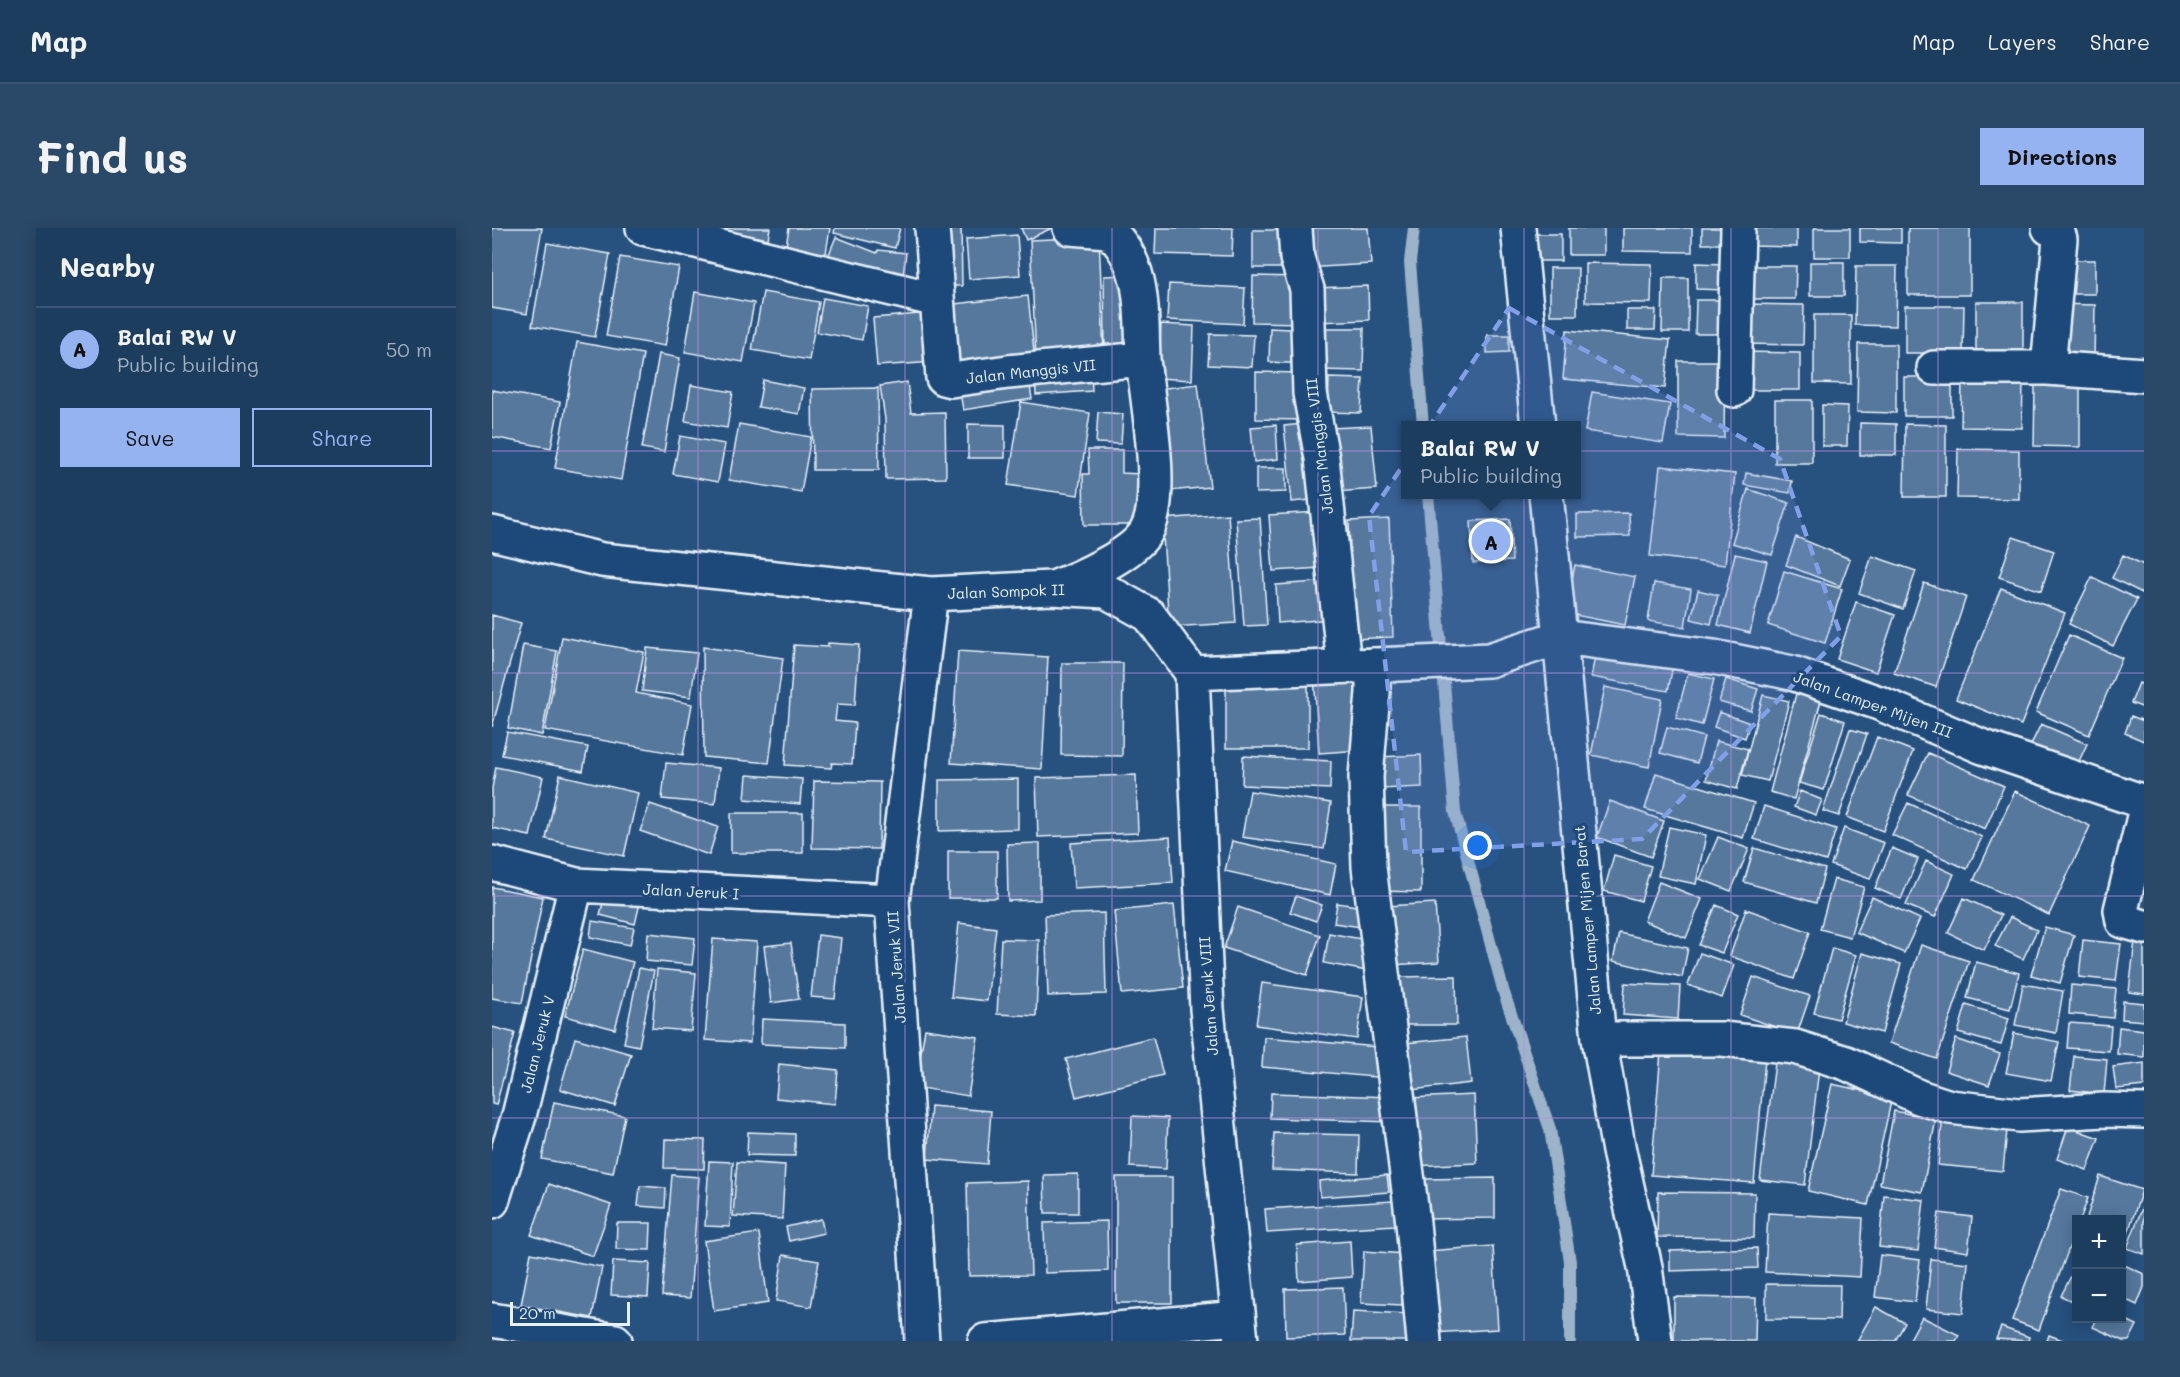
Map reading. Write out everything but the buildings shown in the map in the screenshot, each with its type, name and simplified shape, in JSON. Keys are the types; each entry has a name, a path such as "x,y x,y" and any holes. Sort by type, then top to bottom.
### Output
{"street":[{"path":"643,228 937,300 932,228"},
{"path":"1051,588 1073,581 1134,546 1146,531 1154,498 1155,477 1138,282 1134,266 1124,248 1108,231 1070,228"},
{"name":"Jalan Manggis VIII","path":"1295,228 1297,258 1307,289 1310,393 1358,665 1373,692 1366,777 1369,867 1413,1223 1424,1341"},
{"path":"1518,228 1537,421"},
{"path":"1734,390 1738,228"},
{"path":"2048,368 2060,239 2057,231 2049,228"},
{"name":"Jalan Manggis VII","path":"937,300 943,378 951,380 1143,359"},
{"path":"1934,368 2048,368 2144,375"},
{"name":"Jalan Lamper Mijen Barat","path":"1546,499 1599,1039 1618,1151 1644,1267 1655,1341"},
{"name":"Jalan Sompok II","path":"492,533 602,560 931,594 1051,588 1106,591 1149,615 1192,673"},
{"name":"Jalan Jeruk VII","path":"922,1341 892,901 931,594"},
{"name":"Jalan Lamper Mijen III","path":"1358,665 1409,665 1489,660 1561,638 1714,657 1792,674 1879,704 1983,747 2144,802"},
{"path":"1192,673 1358,665"},
{"name":"Jalan Jeruk VIII","path":"1192,673 1207,1009 1239,1330"},
{"path":"2144,817 2121,910 2123,921 2144,927"},
{"name":"Jalan Jeruk I","path":"492,863 576,885 892,901"},
{"name":"Jalan Jeruk V","path":"492,1202 519,1116 576,885"},
{"path":"1599,1039 1722,1039 1795,1047 1846,1063 1919,1097 1950,1107 2019,1115 2104,1110 2144,1111"},
{"path":"492,1320 615,1341"},
{"path":"985,1341 1239,1330"}],"highlighted area":[{"path":"1509,308 1780,459 1841,636 1642,839 1406,852 1369,516"}],"waterway":[{"path":"1414,228 1410,262 1423,421"},
{"path":"1428,499 1455,812 1504,993 1550,1129 1570,1262 1570,1341"}],"place":[{"name":"Balai RW V","path":"1491,541"}]}
